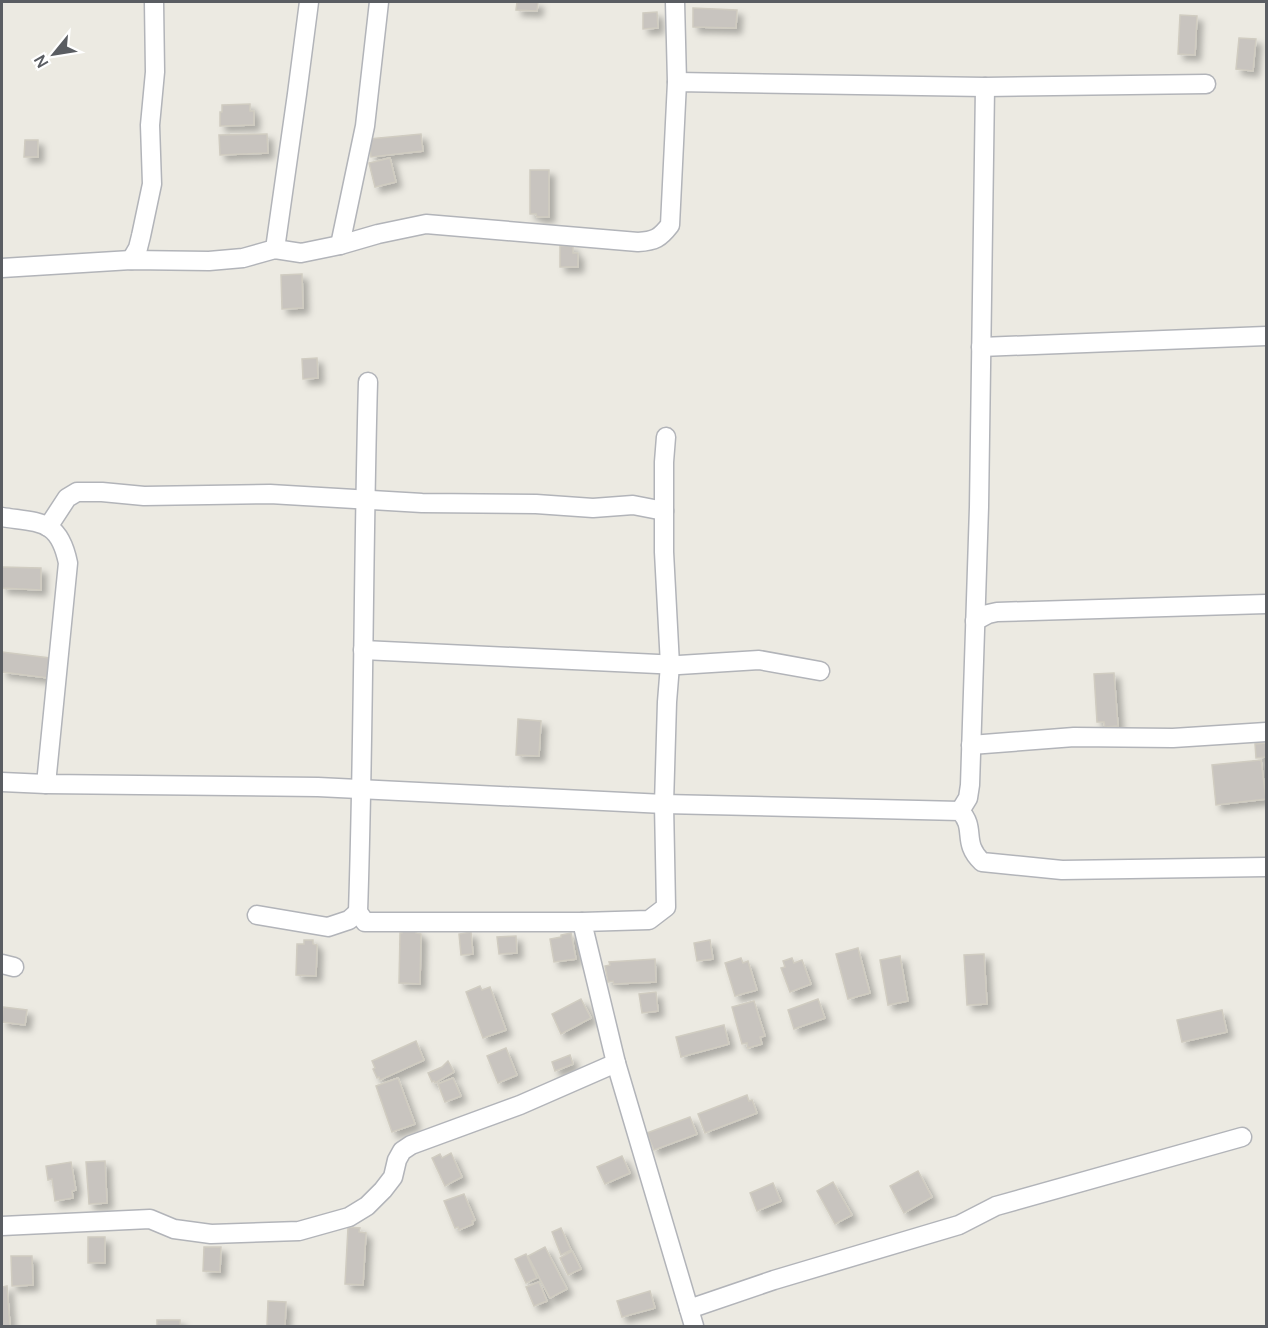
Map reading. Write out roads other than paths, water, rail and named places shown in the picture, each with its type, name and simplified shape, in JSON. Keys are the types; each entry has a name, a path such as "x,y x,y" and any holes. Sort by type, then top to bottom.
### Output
{"street":[{"path":"131,260 138,248 152,184 150,124 155,72 154,2"},
{"path":"275,249 309,2"},
{"path":"340,245 364,126 379,2"},
{"path":"2,268 131,260 209,261 243,258 275,249 301,253 426,224 638,242 652,241 670,225 677,82 675,2"},
{"path":"677,82 985,87 1206,84"},
{"path":"960,811 968,798 970,785 979,507 985,87"},
{"path":"981,347 1266,336"},
{"path":"368,382 358,912 365,922 649,920 666,907 664,804 670,665 664,511 666,437"},
{"path":"48,527 67,498 77,492 144,496 270,494 422,503 536,504 593,508 633,506 664,511"},
{"path":"2,517 41,523 56,532 64,546 68,563 46,784"},
{"path":"975,621 997,612 1266,604"},
{"path":"363,650 670,665 759,660 820,671"},
{"path":"971,745 1074,737 1173,738 1266,732"},
{"path":"2,782 318,787 664,804 960,811 967,818 971,849 982,862 1062,870 1266,867"},
{"path":"257,915 328,927 349,920 358,912"},
{"path":"582,922 616,1063 694,1326"},
{"path":"2,1226 150,1219 174,1228 211,1234 299,1231 349,1217 367,1206 393,1177 402,1151 411,1145 520,1105 616,1063"},
{"path":"689,1309 774,1280 959,1225 996,1206 1242,1137"}]}
